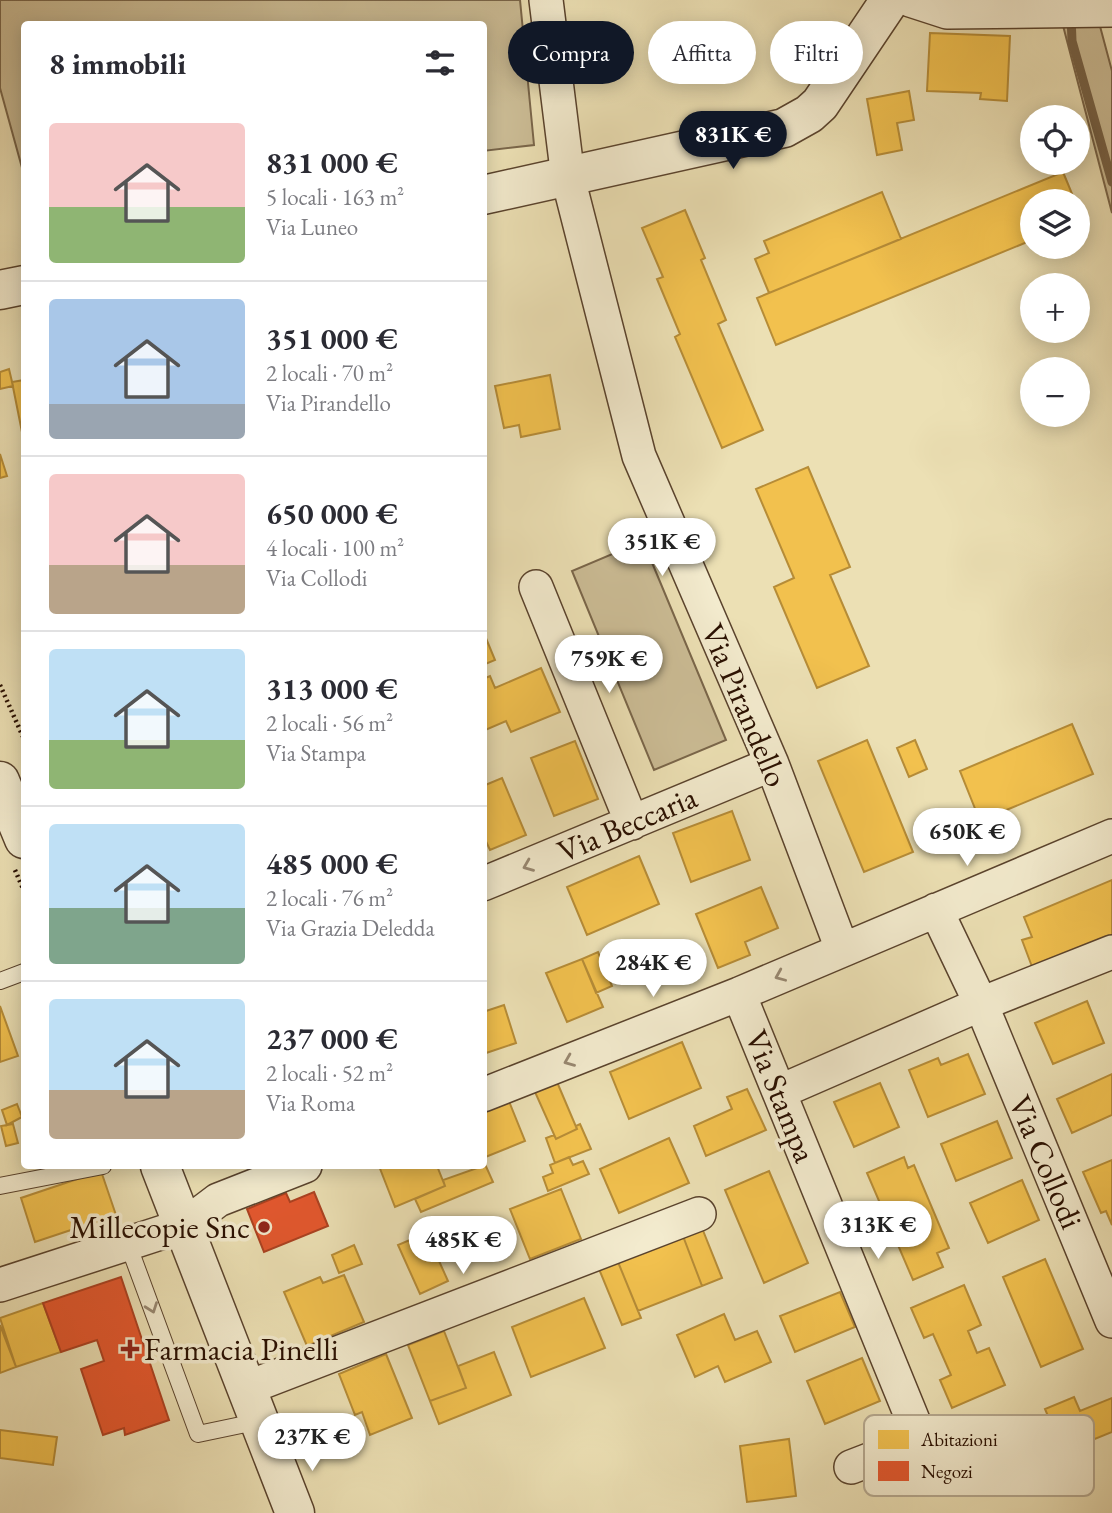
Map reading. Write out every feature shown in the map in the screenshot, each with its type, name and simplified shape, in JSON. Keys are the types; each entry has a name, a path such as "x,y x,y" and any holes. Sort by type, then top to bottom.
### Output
{"street":[{"name":"Via Pirandello","path":"546,0 568,178 639,456 772,764 842,949"},
{"path":"487,194 772,132 797,122 820,104 890,0"},
{"path":"910,0 947,12 1099,10"},
{"path":"0,290 21,286"},
{"path":"536,587 632,823"},
{"name":"Via Beccaria","path":"487,882 772,764"},
{"path":"0,781 21,832"},
{"path":"487,1093 739,994 1112,836"},
{"name":"Via Collodi","path":"936,910 981,1004 1112,1321"},
{"path":"779,1092 981,1004 1112,951"},
{"name":"Via Stampa","path":"739,994 912,1415"},
{"path":"161,1169 295,1513"},
{"path":"0,1285 185,1225 218,1200 297,1169"},
{"path":"254,1404 699,1214"},
{"name":"Via Stampa","path":"851,1467 864,1462"}],"lane":[{"path":"0,981 21,973"},
{"path":"0,1186 88,1169"},
{"path":"128,1244 198,1434 254,1404"}],"path":[{"path":"0,685 21,731"}],"shaded area":[{"path":"0,0 520,0 522,21 508,21 508,84 528,84 534,145 487,151 487,21 21,21 21,164 0,88"},
{"path":"1097,15 1112,71 1112,213 1090,129 1090,105 1084,105 1061,18"},
{"path":"643,541 726,740 654,770 572,571"}],"building: Abitazioni":[{"path":"930,33 1010,36 1007,101 980,99 981,93 927,91"},
{"path":"909,91 914,120 897,123 902,150 877,155 867,99"},
{"path":"1056,175 1064,175 1070,189 1022,189"},
{"path":"1020,190 1020,245 776,345 757,298"},
{"path":"882,192 901,239 769,293 755,259 769,253 764,241"},
{"path":"685,210 705,258 701,260 726,320 718,324 763,430 722,448 675,337 680,334 657,279 663,277 642,228"},
{"path":"9,369 13,386 0,389 0,372"},
{"path":"550,375 560,429 521,437 519,425 504,428 495,386"},
{"path":"21,380 21,427 12,382"},
{"path":"0,454 7,476 0,478"},
{"path":"808,467 850,567 830,575 869,666 817,688 774,587 794,578 756,489"},
{"path":"487,641 495,660 487,663"},
{"path":"541,668 560,712 511,732 506,721 487,729 487,677 490,676 495,688"},
{"path":"1072,724 1093,774 980,821 960,771"},
{"path":"867,740 913,852 864,872 818,761"},
{"path":"915,740 927,769 909,777 897,748"},
{"path":"575,741 598,799 554,816 531,758"},
{"path":"502,778 526,835 490,850 487,844 487,784"},
{"path":"732,811 750,860 691,882 673,833"},
{"path":"639,856 659,904 587,935 567,887"},
{"path":"1112,880 1112,939 1034,972 1022,940 1032,937 1024,917"},
{"path":"761,887 778,928 745,942 750,955 718,968 696,914"},
{"path":"598,952 612,986 596,993 582,959"},
{"path":"582,959 603,1007 567,1022 546,973"},
{"path":"1087,1001 1104,1043 1053,1064 1035,1023"},
{"path":"504,1005 516,1043 487,1053 487,1011"},
{"path":"0,1006 18,1056 0,1062"},
{"path":"682,1042 701,1088 629,1119 610,1072"},
{"path":"968,1054 985,1094 928,1117 909,1070 938,1058 941,1065"},
{"path":"1112,1074 1112,1115 1072,1133 1057,1099"},
{"path":"557,1082 577,1129 556,1139 535,1092"},
{"path":"880,1083 899,1127 854,1147 834,1102"},
{"path":"747,1089 766,1130 706,1156 694,1126 732,1109 727,1097"},
{"path":"506,1094 525,1141 487,1156 487,1101"},
{"path":"17,1104 21,1118 7,1125 2,1110"},
{"path":"997,1121 1012,1158 956,1181 941,1144"},
{"path":"13,1124 18,1143 6,1146 1,1126"},
{"path":"580,1124 591,1149 555,1163 546,1138 554,1135 556,1139 577,1129 576,1126"},
{"path":"669,1138 689,1183 619,1213 600,1169"},
{"path":"569,1157 573,1165 583,1161 589,1174 548,1191 543,1177 553,1173 550,1165"},
{"path":"904,1157 908,1168 914,1165 949,1248 937,1253 943,1267 913,1280 867,1173"},
{"path":"1112,1160 1112,1225 1106,1211 1101,1213 1083,1172"},
{"path":"380,1169 438,1169 445,1186 395,1207"},
{"path":"474,1169 487,1169 493,1182 421,1212 415,1199 445,1186 443,1180"},
{"path":"101,1171 116,1215 35,1242 21,1198"},
{"path":"769,1171 808,1263 764,1283 725,1190"},
{"path":"1022,1180 1039,1220 988,1243 970,1203"},
{"path":"561,1189 581,1239 530,1259 510,1209"},
{"path":"702,1228 722,1278 702,1286 683,1236"},
{"path":"433,1230 446,1258 439,1261 448,1281 420,1294 398,1245"},
{"path":"683,1236 702,1286 638,1311 618,1262"},
{"path":"354,1245 362,1264 339,1273 332,1255"},
{"path":"1045,1259 1083,1349 1041,1367 1003,1277"},
{"path":"618,1262 641,1318 622,1325 599,1269"},
{"path":"344,1275 364,1322 307,1346 284,1292 320,1277 323,1283"},
{"path":"964,1285 981,1325 968,1331 977,1353 989,1348 1005,1385 952,1408 940,1380 951,1375 933,1334 924,1338 911,1308"},
{"path":"840,1292 855,1327 795,1352 780,1316"},
{"path":"584,1298 605,1348 531,1377 512,1327"},
{"path":"43,1303 61,1352 16,1367 0,1318"},
{"path":"724,1314 735,1340 757,1331 771,1362 725,1382 718,1366 695,1377 677,1335"},
{"path":"0,1325 16,1367 0,1373"},
{"path":"444,1331 466,1388 430,1401 408,1345"},
{"path":"494,1352 511,1395 439,1424 430,1401 466,1388 458,1366"},
{"path":"386,1354 412,1418 370,1435 362,1412 355,1415 339,1374"},
{"path":"862,1358 880,1401 825,1424 807,1381"},
{"path":"1074,1397 1080,1411 1112,1398 1112,1432 1094,1439 1094,1415 1048,1415 1045,1409"},
{"path":"0,1430 57,1437 53,1465 0,1458"},
{"path":"789,1439 796,1496 747,1502 740,1446"}],"building: Negozi":[{"path":"314,1192 328,1226 264,1252 247,1209 286,1193 290,1202"},
{"path":"121,1277 169,1420 125,1435 124,1428 103,1435 81,1369 104,1361 97,1340 61,1352 43,1303"}],"waterway":[{"path":"1071,16 1072,41 1112,182"}],"place":[{"name":"Millecopie Snc","path":"264,1227"},
{"name":"Farmacia Pinelli","path":"130,1349"}]}
